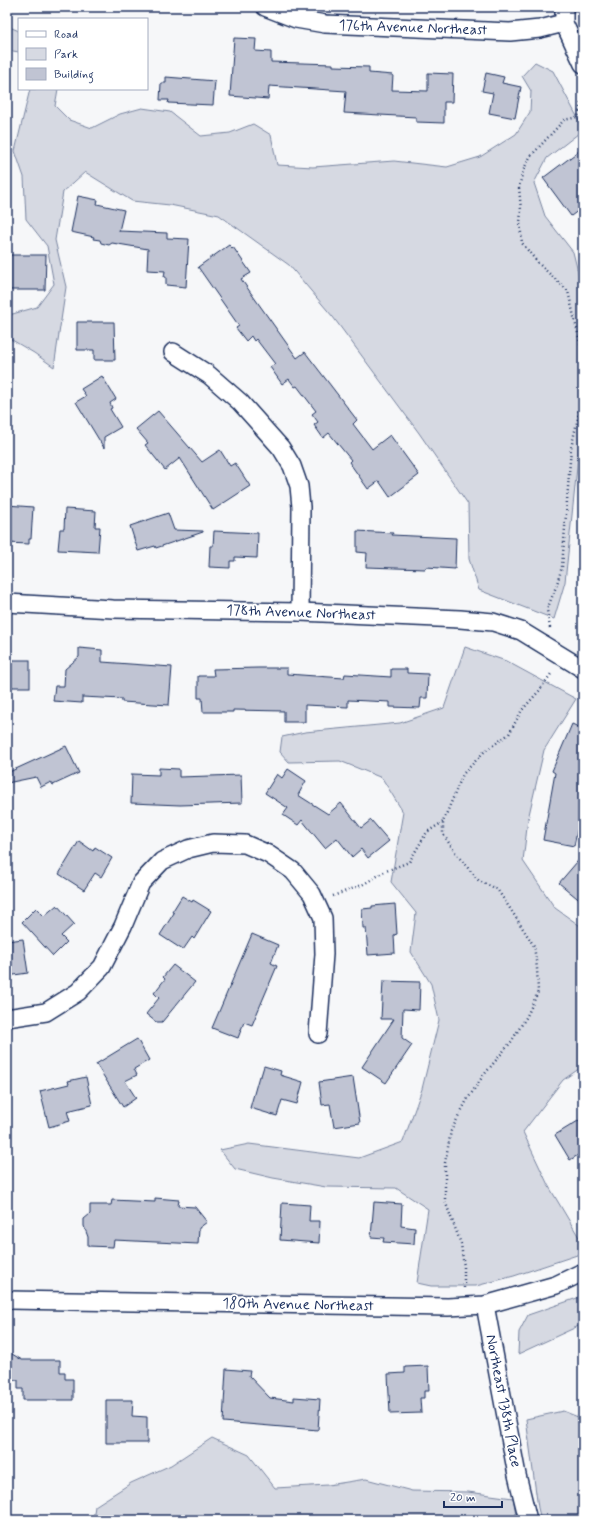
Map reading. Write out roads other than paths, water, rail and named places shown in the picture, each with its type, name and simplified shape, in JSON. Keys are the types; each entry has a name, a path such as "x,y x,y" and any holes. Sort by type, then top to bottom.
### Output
{"street":[{"name":"176th Avenue Northeast","path":"265,7 296,19 325,24 510,32 540,29 564,15"},
{"path":"564,15 583,64"},
{"path":"173,352 210,375 240,402 281,448 292,466 299,486 301,507 300,612"},
{"name":"178th Avenue Northeast","path":"7,603 113,609 300,612 460,619 494,622 521,631 583,669"},
{"path":"7,1018 46,1012 78,992 102,967 123,926 141,883 162,861 188,850 213,843 245,844 268,854 292,871 312,894 323,918 324,954 318,1034"},
{"name":"180th Avenue Northeast","path":"7,1300 440,1307 485,1305 556,1285 583,1272"},
{"name":"Northeast 138th Place","path":"485,1305 517,1475 528,1520"}]}
